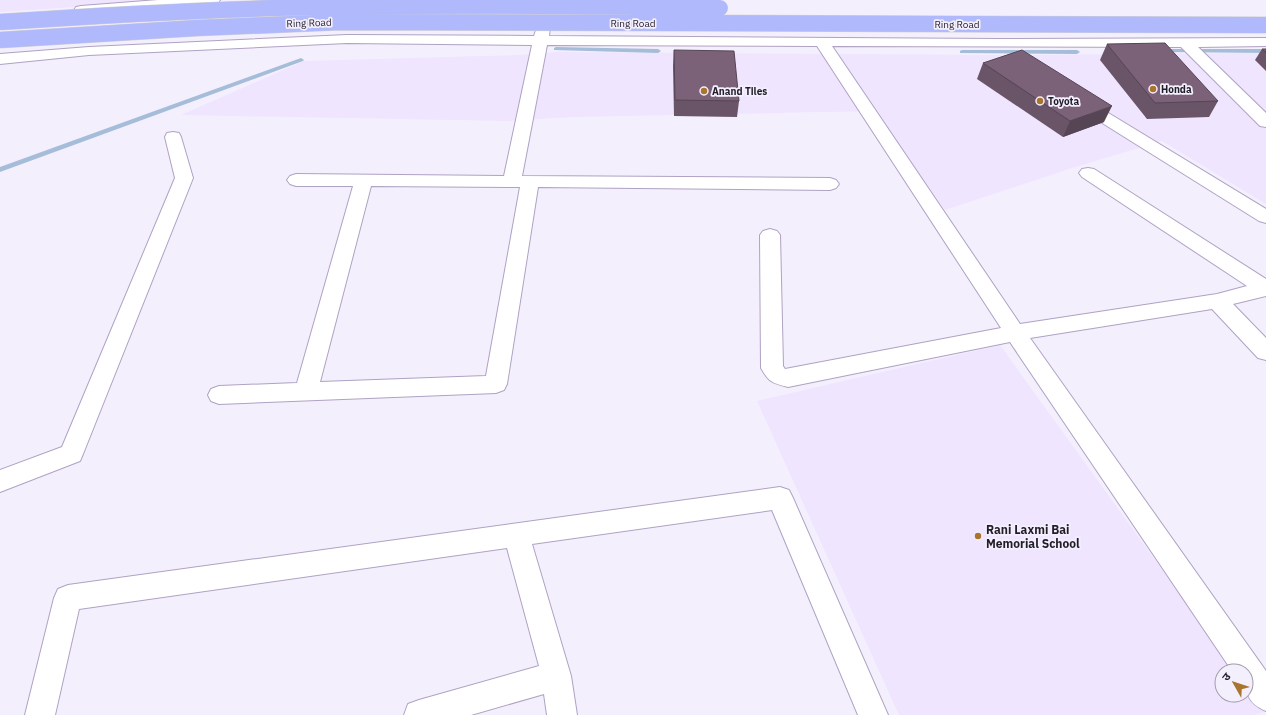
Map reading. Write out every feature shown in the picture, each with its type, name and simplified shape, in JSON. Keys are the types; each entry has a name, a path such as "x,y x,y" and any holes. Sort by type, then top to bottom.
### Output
{"highway":[{"name":"Ring Road","path":"0,22 99,15 313,7 542,6 734,8"},
{"path":"1052,11 1108,11"},
{"name":"Ring Road","path":"0,40 198,28 341,22 1266,25"}],"street":[{"path":"0,16 213,0"},
{"path":"219,395 496,384 521,182 541,40 549,0"},
{"path":"0,59 89,51 347,39 541,40 830,52 1192,50 1266,42"},
{"path":"1192,50 1266,122"},
{"path":"830,52 1015,332 1266,696"},
{"path":"1064,93 1266,217"},
{"path":"0,481 71,454 184,178 173,136"},
{"path":"1088,173 1266,289"},
{"path":"296,180 830,184"},
{"path":"306,392 363,181"},
{"path":"770,235 772,368 778,376 788,378 1015,332 1217,301 1266,289"},
{"path":"1217,301 1266,352"},
{"path":"40,715 68,598 780,498 873,715"},
{"path":"517,536 556,676 562,715"},
{"path":"419,715 556,676"}],"shaded area":[{"path":"0,0 178,0 0,12"},
{"path":"558,52 1000,55 1266,53 1266,204 1162,141 1072,168 945,210 874,111 572,117 507,121 181,115 304,61 519,55"},
{"name":"Rani Laxmi Bai Memorial School","path":"1000,345 1229,663 1214,663 1214,703 1254,703 1254,698 1264,712 1254,715 899,715 757,401"}],"building":[{"path":"1165,43 1218,101 1155,103 1107,44"},
{"name":"Anand Tiles","path":"674,50 734,51 739,101 675,100"},
{"path":"1022,50 1112,106 1070,121 983,63"}],"waterway":[{"path":"556,49 658,51"},
{"path":"1166,51 1266,51"},
{"path":"962,52 1077,52"},
{"path":"0,170 301,60"}],"place":[{"name":"Honda","path":"1153,89"},
{"name":"Anand Tiles","path":"704,91"},
{"name":"Toyota","path":"1040,101"},
{"name":"Rani Laxmi Bai Memorial School","path":"978,536"}]}
